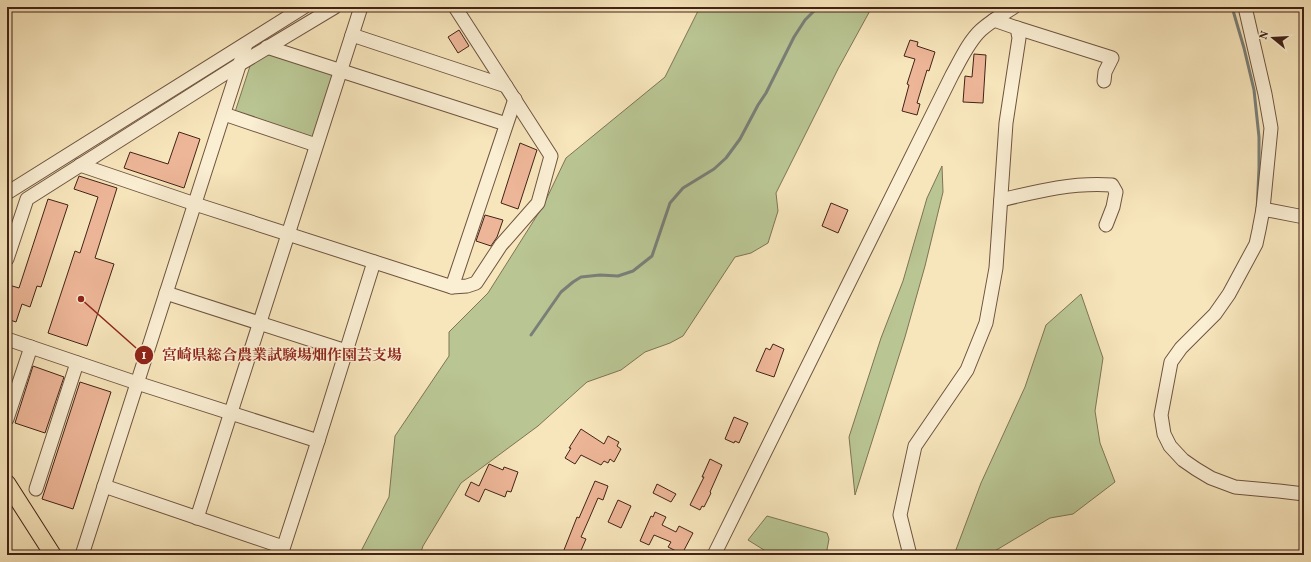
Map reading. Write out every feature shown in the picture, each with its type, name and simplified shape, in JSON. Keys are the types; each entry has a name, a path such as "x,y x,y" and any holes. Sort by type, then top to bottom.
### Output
{"main road":[{"path":"7,483 53,555"}],"street":[{"path":"7,192 304,7"},
{"path":"7,259 27,199 240,64 335,7"},
{"path":"197,518 361,7"},
{"path":"80,165 195,204 452,287 467,286 476,283 501,245 538,203 551,156 455,7"},
{"path":"714,555 952,75 968,47 980,31 1014,7"},
{"path":"1245,7 1265,94 1271,128 1263,209 1256,244 1229,294 1215,314 1181,348 1171,362 1161,414 1164,434 1170,446 1183,460 1211,478 1235,487 1304,494"},
{"path":"994,20 1112,58 1106,72 1104,82"},
{"path":"910,555 900,515 915,446 967,370 986,323 996,268 1006,123 1019,38 1017,28"},
{"path":"352,35 506,86"},
{"path":"82,555 246,44"},
{"path":"268,47 506,124"},
{"path":"452,287 514,99"},
{"path":"224,114 316,145"},
{"path":"1001,200 1048,188 1096,184 1112,185 1116,192 1114,207 1106,225"},
{"path":"1263,209 1304,217"},
{"path":"104,486 197,518 282,551 374,262"},
{"path":"166,293 346,351"},
{"path":"7,339 137,383 318,441"},
{"path":"7,419 31,347"},
{"path":"36,489 77,363"}],"green space":[{"path":"700,7 872,7 838,69 776,193 778,211 768,243 751,253 735,257 683,336 670,343 645,352 621,370 587,382 538,426 461,483 423,546 420,555 359,555 389,497 395,436 449,356 449,332 488,293 543,206 566,158 665,77"},
{"path":"270,52 335,74 313,139 235,112 252,60"},
{"path":"942,166 943,192 925,266 905,337 855,495 849,437 881,338 903,281 927,198"},
{"path":"1081,294 1103,358 1095,411 1100,443 1115,482 1073,514 1050,518 988,555 954,555 981,483 1025,387 1046,325"},
{"path":"767,516 827,533 829,539 826,555 772,555 748,540"}],"building":[{"path":"459,30 469,46 458,53 448,37"},
{"path":"910,40 918,42 917,46 935,52 929,71 927,70 917,103 920,104 917,115 902,111 909,85 907,84 915,59 904,56"},
{"path":"974,54 986,55 983,103 963,102 965,76 972,77"},
{"path":"179,132 200,139 184,188 124,168 130,152 168,164"},
{"path":"520,143 537,150 518,209 501,203"},
{"path":"79,176 117,188 95,258 114,264 87,346 48,333 75,251 80,253 98,197 74,189"},
{"path":"48,199 68,205 41,287 37,286 30,307 22,304 16,322 7,319 7,292 9,285 19,288"},
{"path":"831,203 848,210 838,233 822,226"},
{"path":"485,215 503,220 497,237 491,246 476,241"},
{"path":"773,344 784,349 774,377 756,371 766,348 770,350"},
{"path":"33,366 64,377 45,433 15,423"},
{"path":"80,382 111,392 73,509 42,499"},
{"path":"734,417 748,423 739,443 735,441 734,443 725,439"},
{"path":"581,429 604,444 608,436 619,442 617,446 621,449 614,462 610,459 608,463 604,461 601,465 581,455 575,464 565,458 571,448 569,448"},
{"path":"710,459 722,465 710,492 711,493 704,507 702,506 700,510 690,505 704,477 702,477"},
{"path":"489,464 503,470 504,467 518,472 511,492 507,491 505,497 485,489 479,502 465,495 471,482 479,486"},
{"path":"595,481 608,486 603,500 598,498 581,537 586,539 579,555 562,555 577,517 579,518"},
{"path":"657,484 676,494 671,502 653,493"},
{"path":"618,500 631,506 621,528 608,522"},
{"path":"655,512 666,517 662,525 676,532 679,526 693,533 682,554 668,547 671,542 654,535 649,545 640,541 651,516 653,517"}],"waterway":[{"path":"531,335 561,292 573,282 581,277 600,275 618,276 633,271 652,256 670,203 683,188 714,169 726,158 740,139 766,93 794,37 805,20 818,7"},
{"path":"1232,7 1254,90 1259,137 1257,212"}],"place":[{"name":"宮崎県総合農業試験場畑作園芸支場","path":"81,299"}]}
